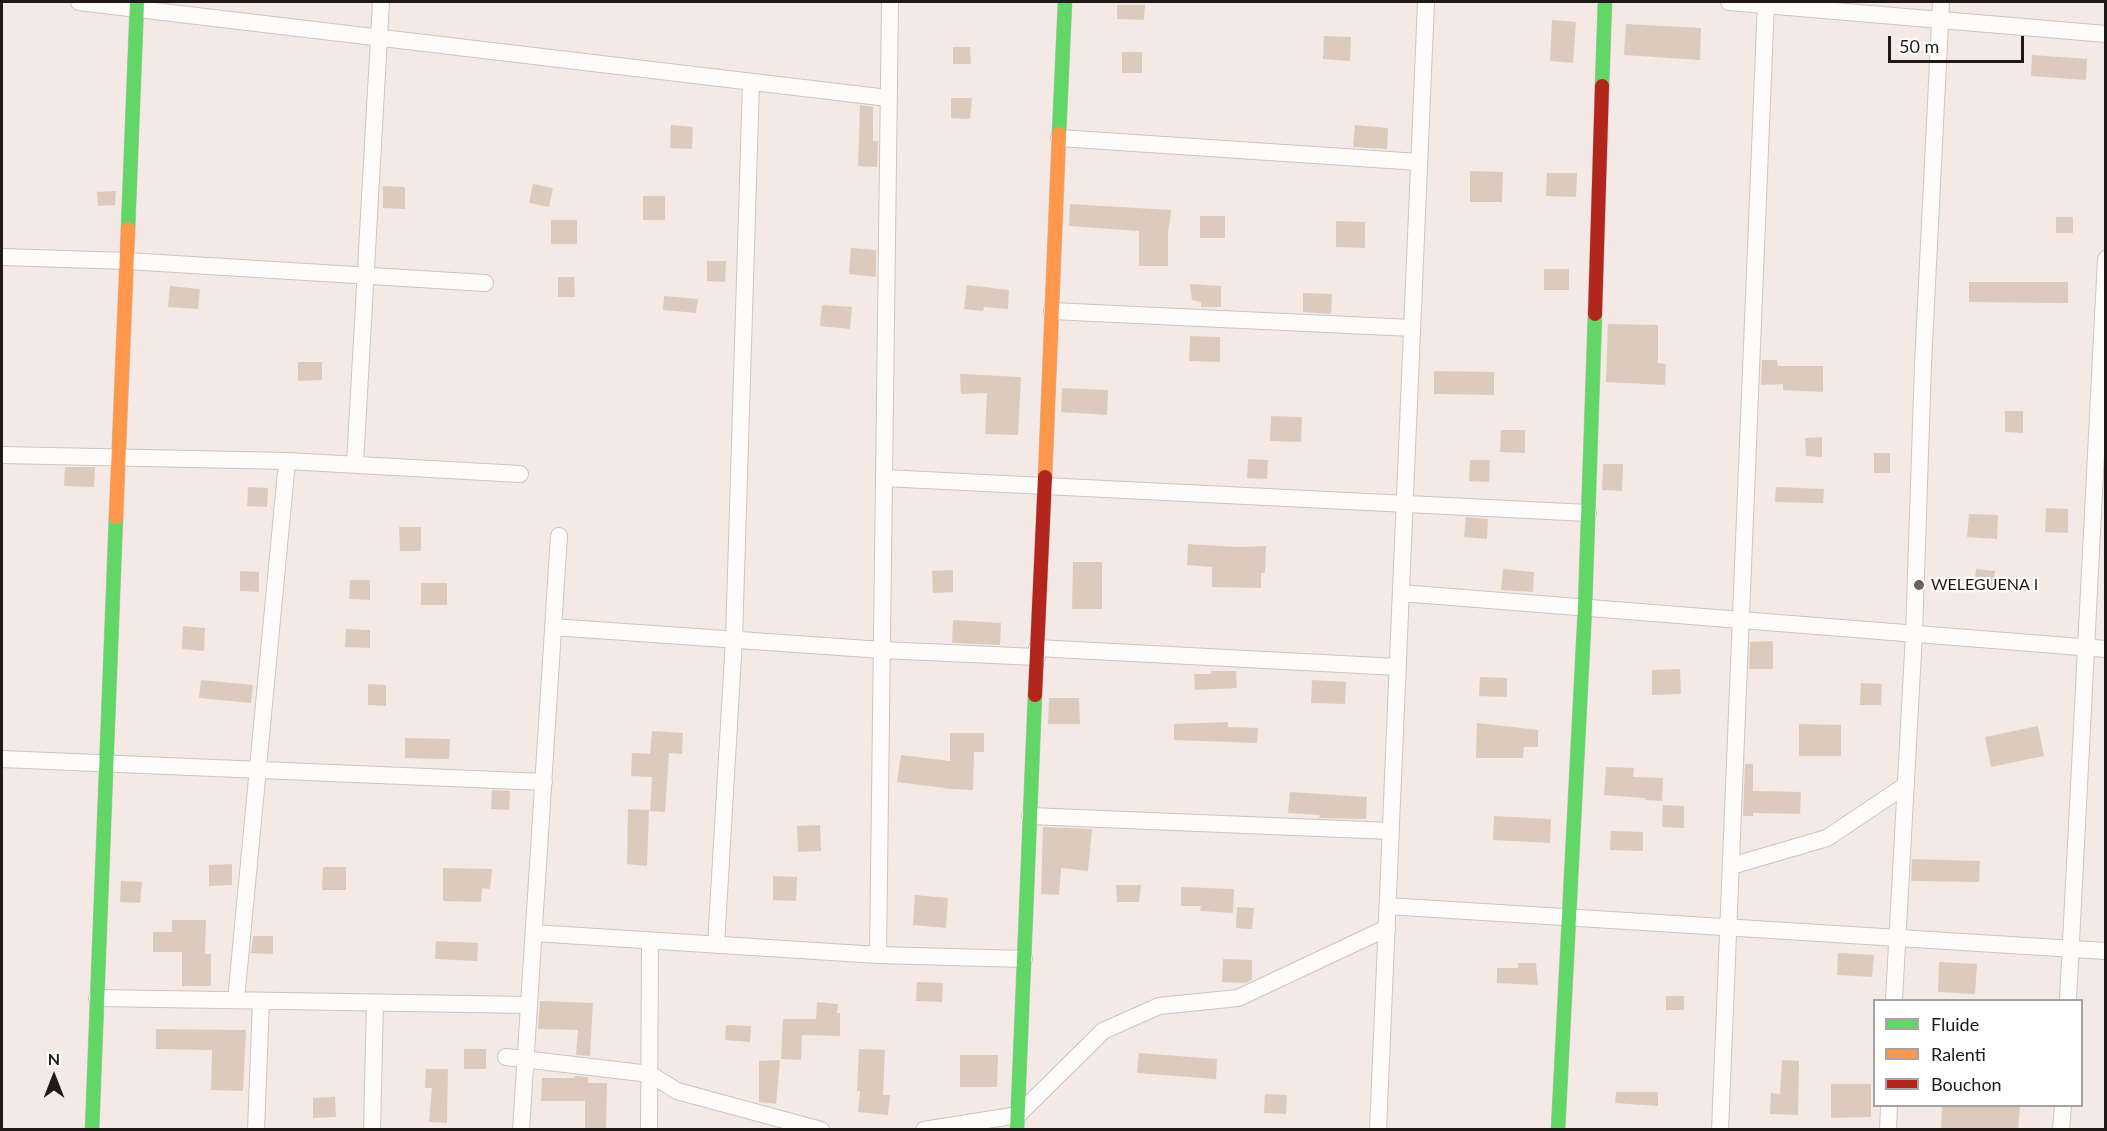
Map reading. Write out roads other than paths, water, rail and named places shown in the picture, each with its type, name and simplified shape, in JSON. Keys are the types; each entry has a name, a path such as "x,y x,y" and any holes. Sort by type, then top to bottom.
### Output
{"street":[{"path":"79,2 137,4 379,37 888,98"},
{"path":"355,464 381,2"},
{"path":"878,955 890,2"},
{"path":"1017,1122 1065,2"},
{"path":"1378,1130 1426,2"},
{"path":"1558,1130 1585,608 1605,2"},
{"path":"1728,2 1766,3 2106,34"},
{"path":"1894,999 1914,634 1923,364 1941,2"},
{"path":"1720,1130 1766,3"},
{"path":"92,1130 137,4"},
{"path":"716,945 734,639 751,82"},
{"path":"1059,138 1419,162"},
{"path":"2,257 127,261 485,283"},
{"path":"2068,999 2106,259"},
{"path":"1052,311 1412,328"},
{"path":"2,455 287,461 520,474"},
{"path":"236,1000 287,461"},
{"path":"884,478 1588,513"},
{"path":"521,1130 559,536"},
{"path":"1401,593 2106,649"},
{"path":"553,627 882,650 1037,653 1398,667"},
{"path":"2,759 543,782"},
{"path":"1731,866 1827,838 1906,785"},
{"path":"1030,816 1391,831"},
{"path":"1388,906 2106,951"},
{"path":"924,1130 1017,1122 1103,1031 1159,1006 1238,998 1387,928"},
{"path":"534,933 878,955 1024,959"},
{"path":"649,1130 650,941"},
{"path":"97,998 529,1005"},
{"path":"256,1130 261,1001"},
{"path":"372,1130 375,1003"},
{"path":"506,1057 650,1074 677,1091 821,1130"},
{"path":"1888,1130 1889,1107"},
{"path":"2061,1130 2063,1107"}],"place":[{"name":"WELEGUENA I","path":"1919,585"}]}
